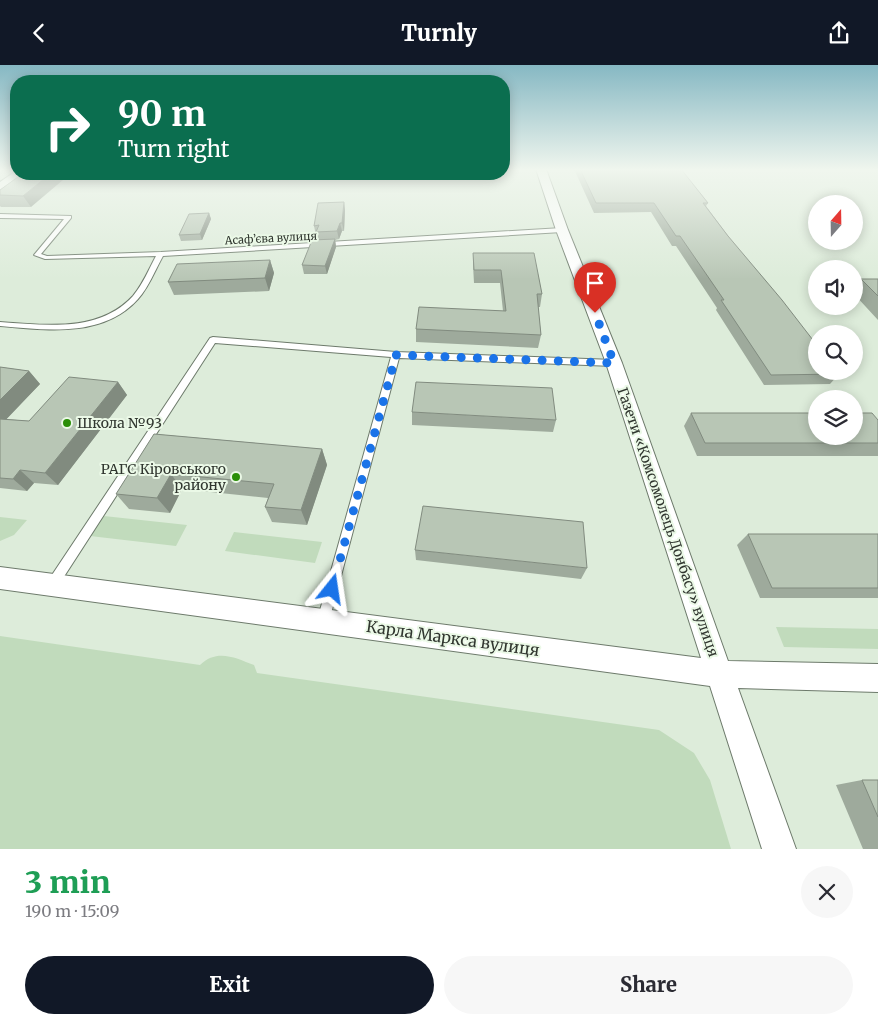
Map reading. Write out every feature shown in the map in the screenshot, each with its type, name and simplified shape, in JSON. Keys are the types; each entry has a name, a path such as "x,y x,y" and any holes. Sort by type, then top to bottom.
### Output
{"street":[{"name":"Газети «Комсомолець Донбасу» вулиця","path":"554,206 614,363 779,849"},
{"name":"Карла Маркса вулиця","path":"0,578 720,674 878,678"}],"lane":[{"name":"Асаф’єва вулиця","path":"0,216 69,217 37,255 47,258 161,254 562,230"},
{"path":"0,324 72,328 113,317 136,297 161,254"},
{"path":"52,585 213,340 396,355 614,363"},
{"path":"323,621 396,355"}],"green space":[{"path":"103,516 187,525 176,546 90,536"},
{"path":"0,517 27,520 14,535 0,541"},
{"path":"234,532 322,542 315,563 225,551"},
{"path":"776,627 878,629 878,649 784,647"},
{"path":"0,636 200,665 213,657 227,656 254,665 257,673 659,730 694,753 710,780 731,849 0,849"}],"building":[{"path":"318,206 344,206 342,223 340,223 337,231 316,232 319,225 314,226"},
{"path":"656,206 705,206 808,334 808,374 771,375 721,300 724,300 680,236 676,236"},
{"path":"209,213 200,234 179,235 189,214"},
{"path":"335,239 325,266 302,265 312,240"},
{"path":"473,253 534,253 542,294 537,294 541,335 416,329 419,307 506,311 501,270 474,270"},
{"path":"270,260 265,278 168,282 177,264"},
{"path":"863,279 878,279 878,296 863,281"},
{"path":"0,367 29,371 0,400"},
{"path":"69,377 118,382 45,473 20,470 13,479 0,478 0,419 29,421"},
{"path":"416,382 552,388 556,420 412,412"},
{"path":"691,413 808,413 808,443 705,443"},
{"path":"863,413 872,413 878,420 878,443 863,443"},
{"path":"154,434 322,449 301,510 265,507 274,484 171,474 157,498 116,494"},
{"path":"423,506 583,522 587,568 415,550"},
{"path":"748,534 878,534 878,588 772,588"},
{"path":"862,780 878,780 878,817"}],"place":[{"name":"Школа №93","path":"67,423"},
{"name":"РАГС Кіровського району","path":"236,477"}],"route":[{"path":"332,589 396,355 614,363 595,313"}]}
